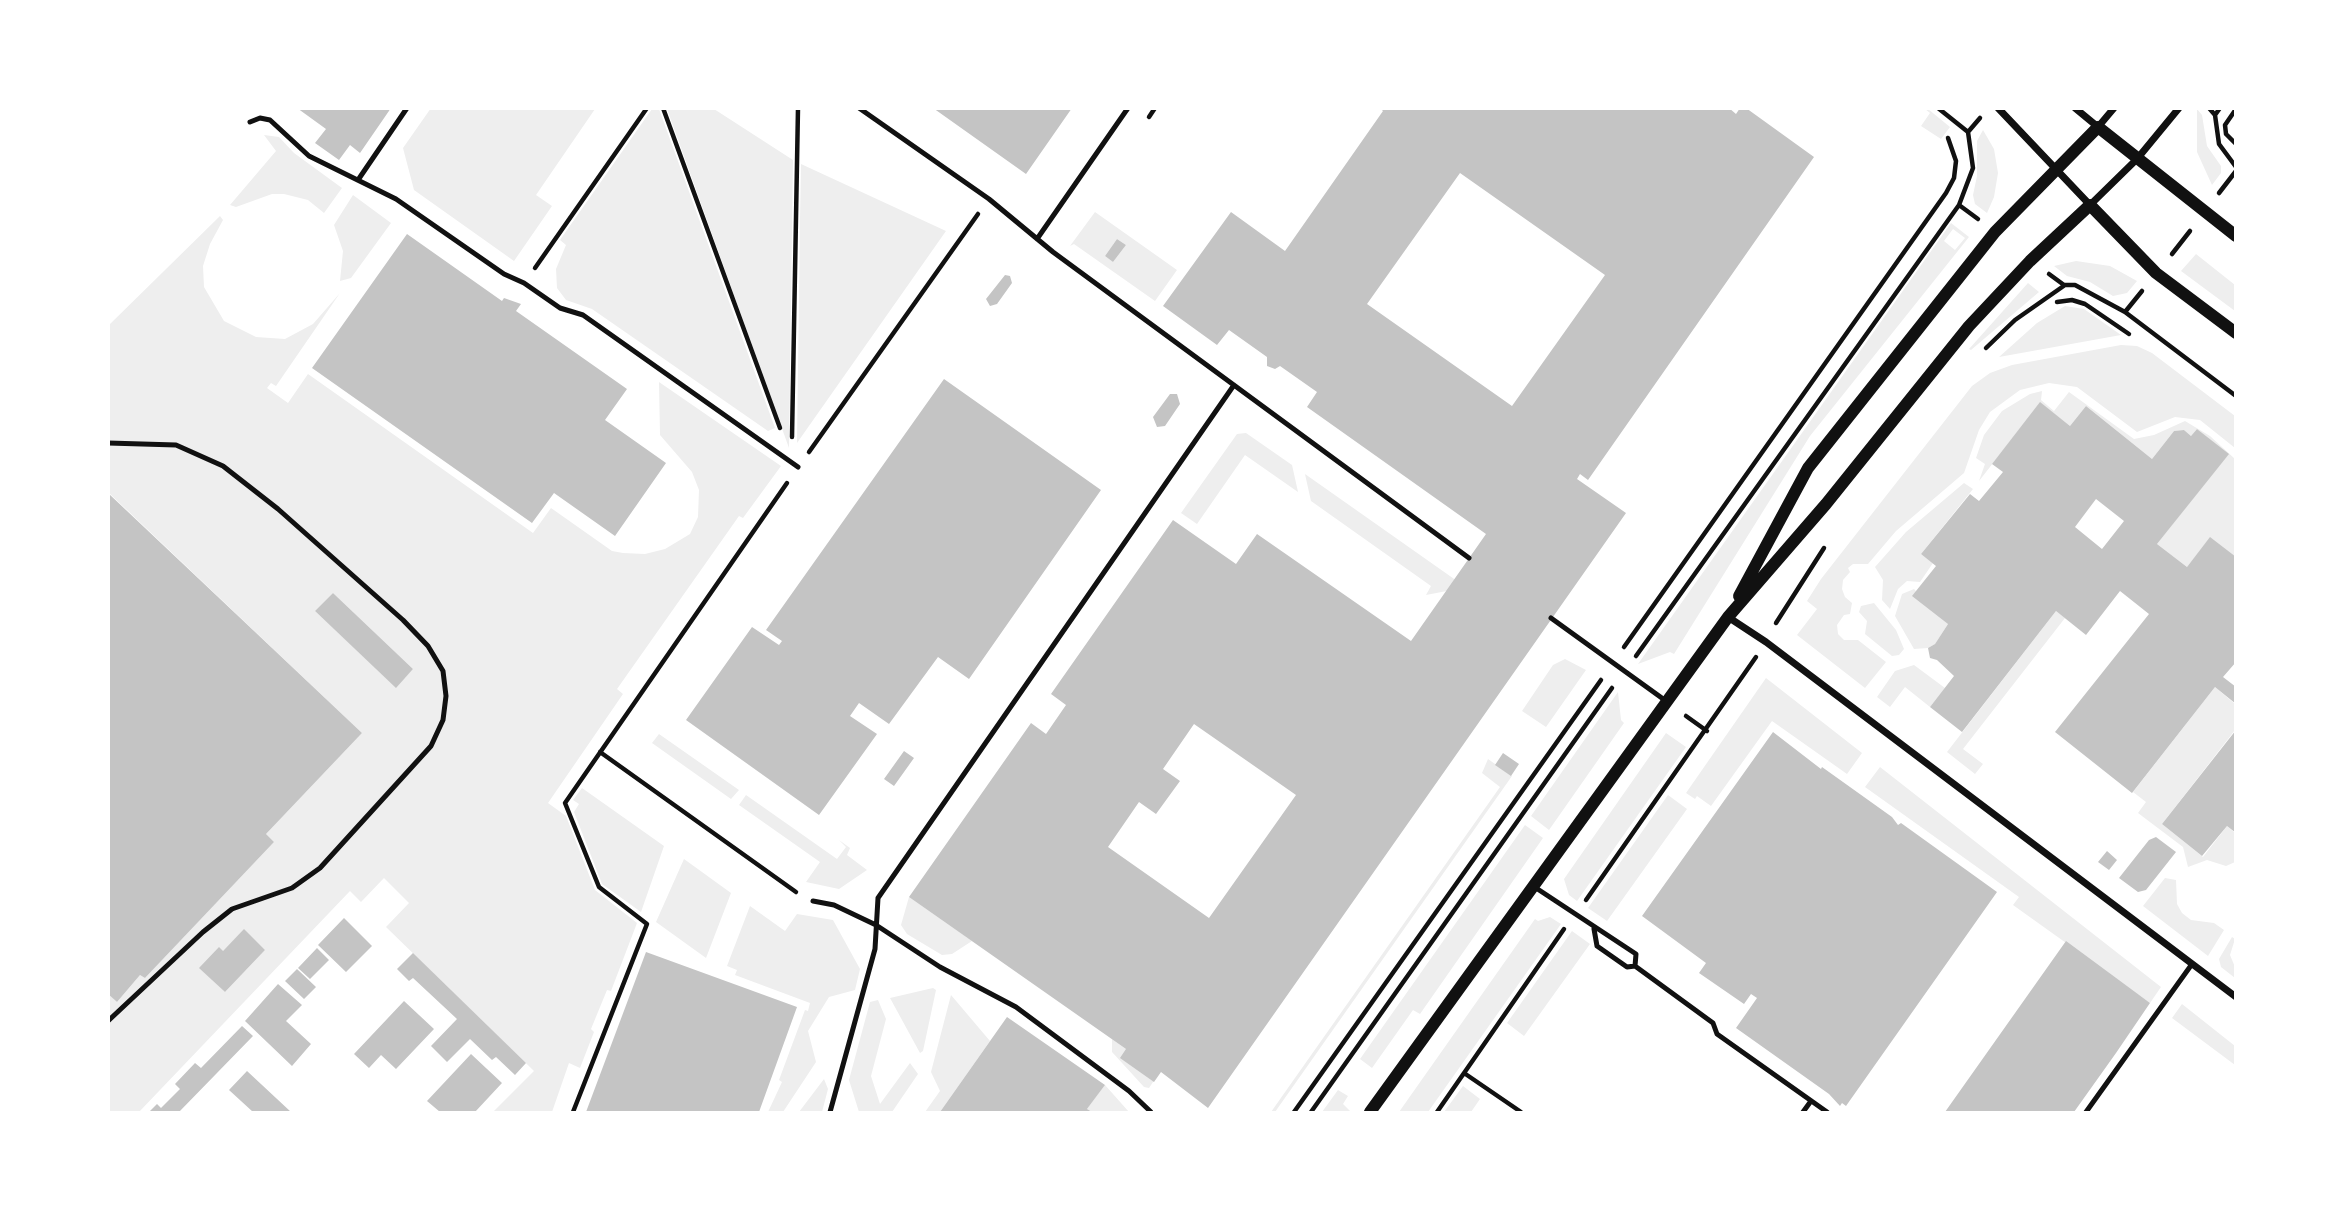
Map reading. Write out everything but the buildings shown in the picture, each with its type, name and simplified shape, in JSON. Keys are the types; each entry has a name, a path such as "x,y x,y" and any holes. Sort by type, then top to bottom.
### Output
{"street":[{"path":"1998,108 2156,273 2235,333"},
{"path":"2075,108 2235,236"},
{"path":"1728,617 1808,468 1995,232 2098,127 2113,108"},
{"path":"1370,1112 1728,617 1826,504 1969,326 2030,261 2137,159 2179,108"},
{"path":"1728,617 1766,642 2235,997"}],"lane":[{"path":"358,180 407,108"},
{"path":"859,108 989,200 1037,239 1469,558"},
{"path":"1037,239 1128,108"},
{"path":"250,122 260,118 270,120 309,156 396,199 504,274 524,283 560,307 583,316 798,467"},
{"path":"830,1112 875,949 878,898 1234,385"},
{"path":"108,443 176,445 223,466 278,509 403,620 428,646 443,671 446,696 443,720 431,746 320,868 292,888 232,909 203,932 108,1021"},
{"path":"1551,618 1666,701"},
{"path":"1533,886 1594,929 1608,933 1636,954 1635,967"},
{"path":"813,901 834,905 876,925 940,967 1016,1007 1129,1091 1151,1112"},
{"path":"1594,929 1597,946 1627,967 1635,967 1713,1023 1717,1034 1827,1112"},
{"path":"2086,1112 2192,964"},
{"path":"1803,1112 1811,1101"}],"path":[{"path":"524,283 647,108"},
{"path":"663,108 792,462"},
{"path":"792,462 798,108"},
{"path":"1938,108 1968,132 1973,168 1959,205"},
{"path":"2125,312 2205,212 2235,169 2219,144 2215,115 2209,108"},
{"path":"2215,115 2220,108"},
{"path":"2235,109 2225,125 2226,134 2235,144"},
{"path":"1934,209 1954,178 1956,161 1948,138"},
{"path":"1980,353 2015,320 2064,285 2087,289 2125,312 2235,396"},
{"path":"2057,302 2073,299 2085,304 2129,334"},
{"path":"1437,1112 1574,915 1707,731 1828,543"},
{"path":"573,1112 647,924 599,887 565,803 600,752 805,899 813,901"},
{"path":"1464,1073 1521,1112"}],"shaded area":[{"path":"431,108 595,109 536,195 552,206 514,261 414,190 403,148"},
{"path":"652,109 659,109 775,428 768,431 592,309 566,300 557,288 556,269 566,245 560,240"},
{"path":"667,109 714,109 793,160 789,448"},
{"path":"1925,109 1950,127 1941,139 1921,126 1930,113"},
{"path":"2197,109 2202,115 2207,146 2221,166 2221,173 2212,185 2197,152"},
{"path":"1983,130 1994,149 1998,173 1994,197 1987,213 1975,204 1973,195 1977,176 1977,141"},
{"path":"264,135 279,137 294,153 342,188 324,213 308,200 284,194 272,194 236,207 230,205 276,151"},
{"path":"801,164 946,231 797,443 800,219"},
{"path":"353,195 391,223 351,278 340,281 343,251 334,225"},
{"path":"1095,212 1177,270 1155,301 1074,244 1070,246","holes":["1117,239 1126,245 1113,262 1105,256"]},
{"path":"220,216 223,220 210,244 203,266 204,287 224,321 256,337 285,339 313,324 340,293 276,386 271,383 267,388 288,403 308,374 533,533 551,508 612,551 645,554 665,549 690,534 698,517 699,490 692,472 660,435 659,382 781,466 743,518 739,516 617,689 623,694 548,803 566,816 595,890 637,923 611,991 607,990 591,1029 594,1032 580,1068 569,1063 552,1112 493,1112 534,1071 386,927 409,903 384,878 361,902 350,891 139,1112 109,1112 108,994 117,1002 140,975 145,978 274,842 266,834 362,733 109,493 109,325","holes":["333,593 413,669 396,687 315,611","244,930 265,950 225,992 200,968 223,951"]},
{"path":"1951,223 1969,237 1810,436 1674,654 1670,652 1638,664","holes":["1953,229 1965,238 1955,250 1944,241"]},
{"path":"2196,254 2235,285 2235,311 2181,271"},
{"path":"2076,261 2110,266 2137,281 2127,293 2113,296 2090,282 2067,276 2054,266"},
{"path":"2028,283 2039,292 1969,349"},
{"path":"2065,306 2084,309 2121,335 1999,357 2037,323"},
{"path":"2121,345 2137,346 2152,353 2235,416 2235,448 2200,420 2175,417 2137,432 2077,387 2049,383 2020,390 1990,412 1979,430 1964,473 1896,531 1868,564 1853,564 1848,568 1850,572 1843,580 1842,589 1845,597 1852,603 1850,614 1844,615 1837,625 1838,634 1844,640 1858,640 1886,662 1865,688 1797,635 1817,609 1807,601 1821,579 1972,386 1990,373 2012,365"},
{"path":"2042,391 2041,400 2054,411 2069,392 2134,439 2154,435 2185,421 2210,436 2235,459 2235,557 2210,538 2187,567 2157,544 2228,454 2197,429 2191,436 2184,430 2174,431 2152,459 2086,406 2070,426 2040,403 1979,481 1985,464 1976,458 1984,435 2002,411 2030,394"},
{"path":"1246,433 1292,465 1298,492 1245,455 1197,524 1181,513 1237,434"},
{"path":"1305,474 1457,581 1452,590 1426,595 1431,586 1311,501"},
{"path":"1964,483 1973,489 1921,554 1933,563 1920,582 1907,581 1898,589 1890,609 1882,600 1883,580 1875,567 1906,532"},
{"path":"1914,589 1948,624 1935,644 1928,648 1914,649 1895,616 1902,594"},
{"path":"1874,603 1896,630 1904,649 1899,655 1892,656 1865,634 1867,621 1859,612 1861,606"},
{"path":"2056,611 2065,618 1963,749 1983,764 1975,774 1947,752"},
{"path":"1565,659 1586,670 1546,727 1522,711 1553,665"},
{"path":"1914,665 1945,688 1930,707 1905,687 1890,707 1877,697 1895,671"},
{"path":"1766,678 1862,753 1847,774 1772,721 1711,806 1697,796 1695,799 1686,793"},
{"path":"2215,687 2235,704 2235,730 2162,824 2203,857 2227,826 2235,833 2235,862 2226,866 2207,860 2188,867 2183,847 2138,813 2146,802 2133,792"},
{"path":"1618,692 1621,720 1624,723 1549,830 1531,816"},
{"path":"1666,733 1686,747 1577,901 1569,895 1564,879"},
{"path":"659,734 739,790 731,799 652,743"},
{"path":"1488,759 1512,776 1275,1112 1271,1112 1500,787 1482,773"},
{"path":"1880,767 2161,987 2150,1003 2013,905 2019,897 1865,787"},
{"path":"582,788 664,846 641,912 602,884 574,812 579,804 573,800"},
{"path":"746,795 837,859 846,847 839,840 850,848 847,855 867,870 839,889 806,882 820,862 739,805"},
{"path":"1668,795 1687,809 1607,921 1588,908"},
{"path":"1525,825 1543,838 1420,1014 1413,1010 1372,1068 1360,1059"},
{"path":"684,859 731,893 706,958 656,922"},
{"path":"2165,878 2176,880 2177,904 2182,913 2191,920 2214,923 2224,930 2208,956 2143,906"},
{"path":"909,897 972,941 952,954 942,955 907,934 901,925"},
{"path":"750,906 785,931 797,914 833,920 860,969 855,990 829,997 808,1031 816,1062 783,1112 768,1112 782,1082 779,1080 810,1003 735,975 737,970 727,966"},
{"path":"1550,917 1561,924 1428,1112 1399,1112 1535,919 1538,921"},
{"path":"1572,931 1590,944 1524,1036 1507,1023"},
{"path":"2232,937 2235,939 2230,955 2235,967 2235,978 2221,967 2219,959"},
{"path":"933,988 936,990 923,1051 920,1053 890,998"},
{"path":"951,995 990,1041 940,1112 925,1112 940,1091 931,1072"},
{"path":"878,1000 886,1019 871,1076 880,1104 910,1063 918,1074 892,1112 859,1112 849,1080 870,1002"},
{"path":"2182,1004 2235,1046 2235,1065 2172,1018"},
{"path":"1112,1039 1159,1073 1149,1088 1144,1087 1112,1052"},
{"path":"824,1079 828,1089 822,1112 799,1112"},
{"path":"1105,1085 1129,1112 1092,1112 1087,1109"},
{"path":"1463,1086 1480,1099 1471,1112 1444,1112"},
{"path":"1338,1090 1348,1096 1343,1104 1351,1112 1322,1112"}]}
